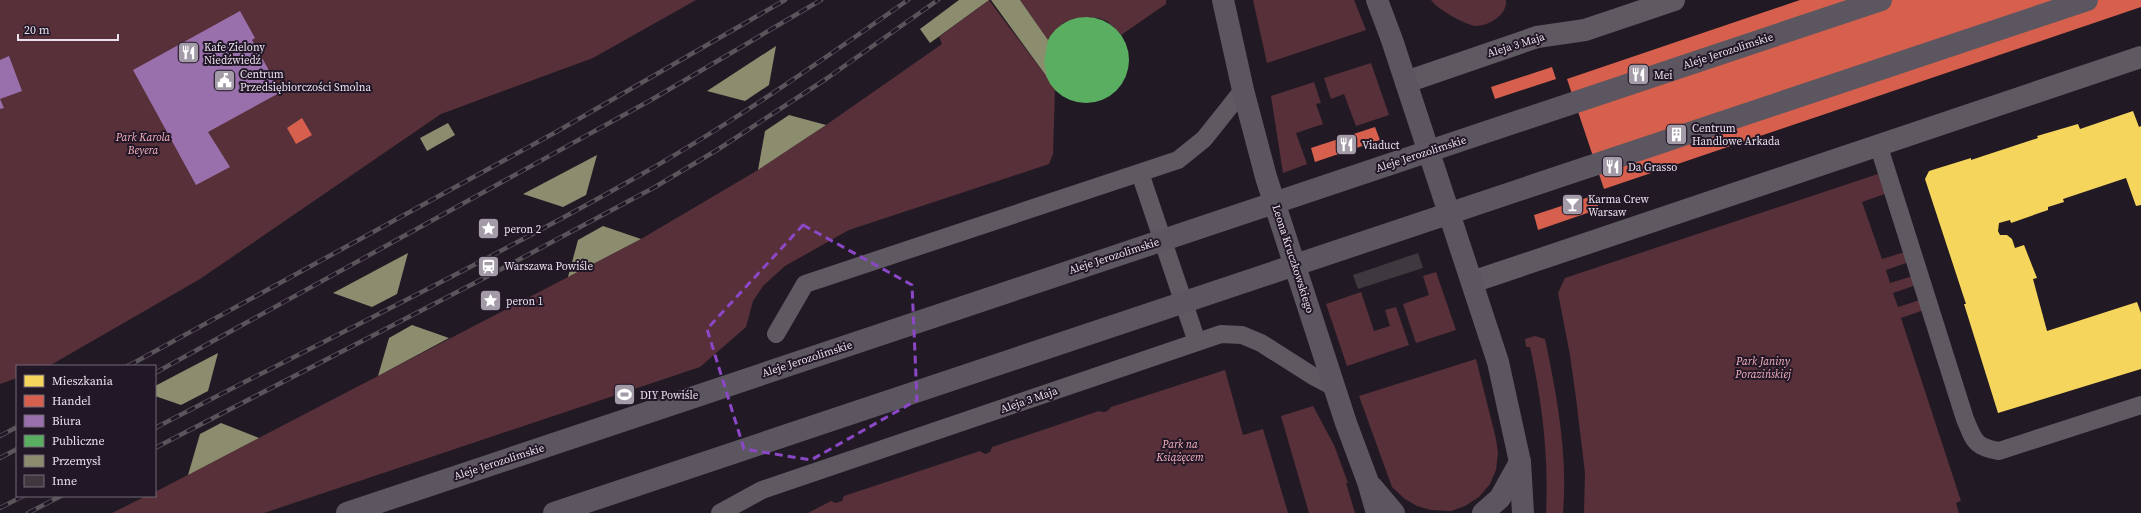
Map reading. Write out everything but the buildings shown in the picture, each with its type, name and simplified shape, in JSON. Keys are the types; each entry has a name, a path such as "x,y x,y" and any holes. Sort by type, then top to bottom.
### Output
{"main road":[{"name":"Leona Kruczkowskiego","path":"1223,0 1243,90 1266,178 1334,387 1368,482 1377,513"},
{"path":"1376,0 1406,82 1498,362 1520,462 1523,513"},
{"name":"Aleje Jerozolimskie","path":"346,513 1881,0"},
{"path":"554,513 2087,0"},
{"path":"1484,513 1500,498 1520,462"},
{"path":"1368,482 1394,513"}],"street":[{"name":"Aleja 3 Maja","path":"1406,82 1537,37 1585,30 1674,0"},
{"path":"1472,282 1878,144 2141,57"}],"lane":[{"path":"776,334 805,284 1178,160 1204,139 1243,90"},
{"path":"1878,144 1970,436 1975,442 1983,448 1999,451 2141,405"},
{"path":"1140,172 1197,342"},
{"name":"Aleja 3 Maja","path":"720,513 762,490 1221,334 1242,335 1261,343 1313,376 1334,387"}],"highlighted area":[{"path":"803,225 912,285 917,400 811,460 744,449 707,329"}],"green space":[{"name":"Park Karola Beyera","path":"0,0 696,0 593,58 441,114 200,279 51,365 16,365 16,378 0,384"},
{"path":"989,0 1055,88 1053,154 1049,164 849,230 785,266 763,286 753,301 746,327 700,367 264,513 112,513 144,497 156,497 156,491 641,239 758,170 826,125 942,44 939,37"},
{"path":"1020,0 1166,0 1166,4 1121,35 1107,21 1098,18 1084,17 1063,23 1048,40"},
{"path":"1253,0 1354,0 1366,30 1267,63"},
{"path":"1431,0 1506,0 1506,5 1504,10 1497,18 1486,24 1476,26 1465,23 1452,16 1439,8"},
{"path":"1371,63 1389,115 1356,126 1344,94 1331,99 1324,78"},
{"path":"1314,82 1321,103 1316,104 1323,124 1296,133 1307,164 1283,173 1271,96"},
{"name":"Park Janiny Porazińskiej","path":"1878,174 1885,194 1862,202 1882,259 1905,252 1909,262 1886,270 1890,283 1913,276 1916,285 1893,293 1898,307 1920,300 1924,310 1901,318 1961,501 1956,503 1959,513 1584,513 1585,473 1570,355 1558,293 1565,278"},
{"path":"1436,272 1456,330 1416,343 1403,304 1429,295 1423,276"},
{"path":"1361,292 1374,331 1390,326 1385,310 1396,307 1409,345 1347,366 1326,304"},
{"path":"1535,336 1545,339 1554,382 1563,447 1563,513 1546,513 1547,492 1544,429 1530,347 1526,347 1525,339"},
{"path":"1476,359 1496,439 1498,453 1496,470 1490,484 1479,497 1465,506 1451,511 1431,510 1417,506 1405,499 1392,487 1359,396"},
{"name":"Park na Książęcem","path":"1225,370 1243,435 1263,429 1288,513 808,513 831,501 836,503 842,501 844,496 980,451 985,454 990,452 992,447 1099,411 1106,412 1111,407"},
{"path":"1313,406 1334,445 1348,483 1346,483 1355,513 1309,513 1281,416"}],"railway":[{"path":"130,365 556,132 785,0"},
{"path":"156,372 651,100 821,0"},
{"path":"156,427 461,272 642,174 744,112 908,0"},
{"path":"156,447 492,274 655,187 717,150 826,79 938,0"},
{"path":"0,436 16,428"},
{"path":"0,458 16,450"},
{"path":"0,508 21,497"},
{"path":"28,513 59,497"}],"place":[{"name":"Kafe Zielony Niedźwiedź","path":"189,53"},
{"name":"Mei","path":"1639,75"},
{"name":"Centrum Przedsiębiorczości Smolna","path":"224,80"},
{"name":"Centrum Handlowe Arkada","path":"1676,134"},
{"name":"Viaduct","path":"1346,145"},
{"name":"Da Grasso","path":"1613,167"},
{"name":"Karma Crew Warsaw","path":"1573,205"},
{"name":"peron 2","path":"488,229"},
{"name":"Warszawa Powiśle","path":"489,266"},
{"name":"peron 1","path":"490,301"},
{"name":"DIY Powiśle","path":"625,395"}]}
